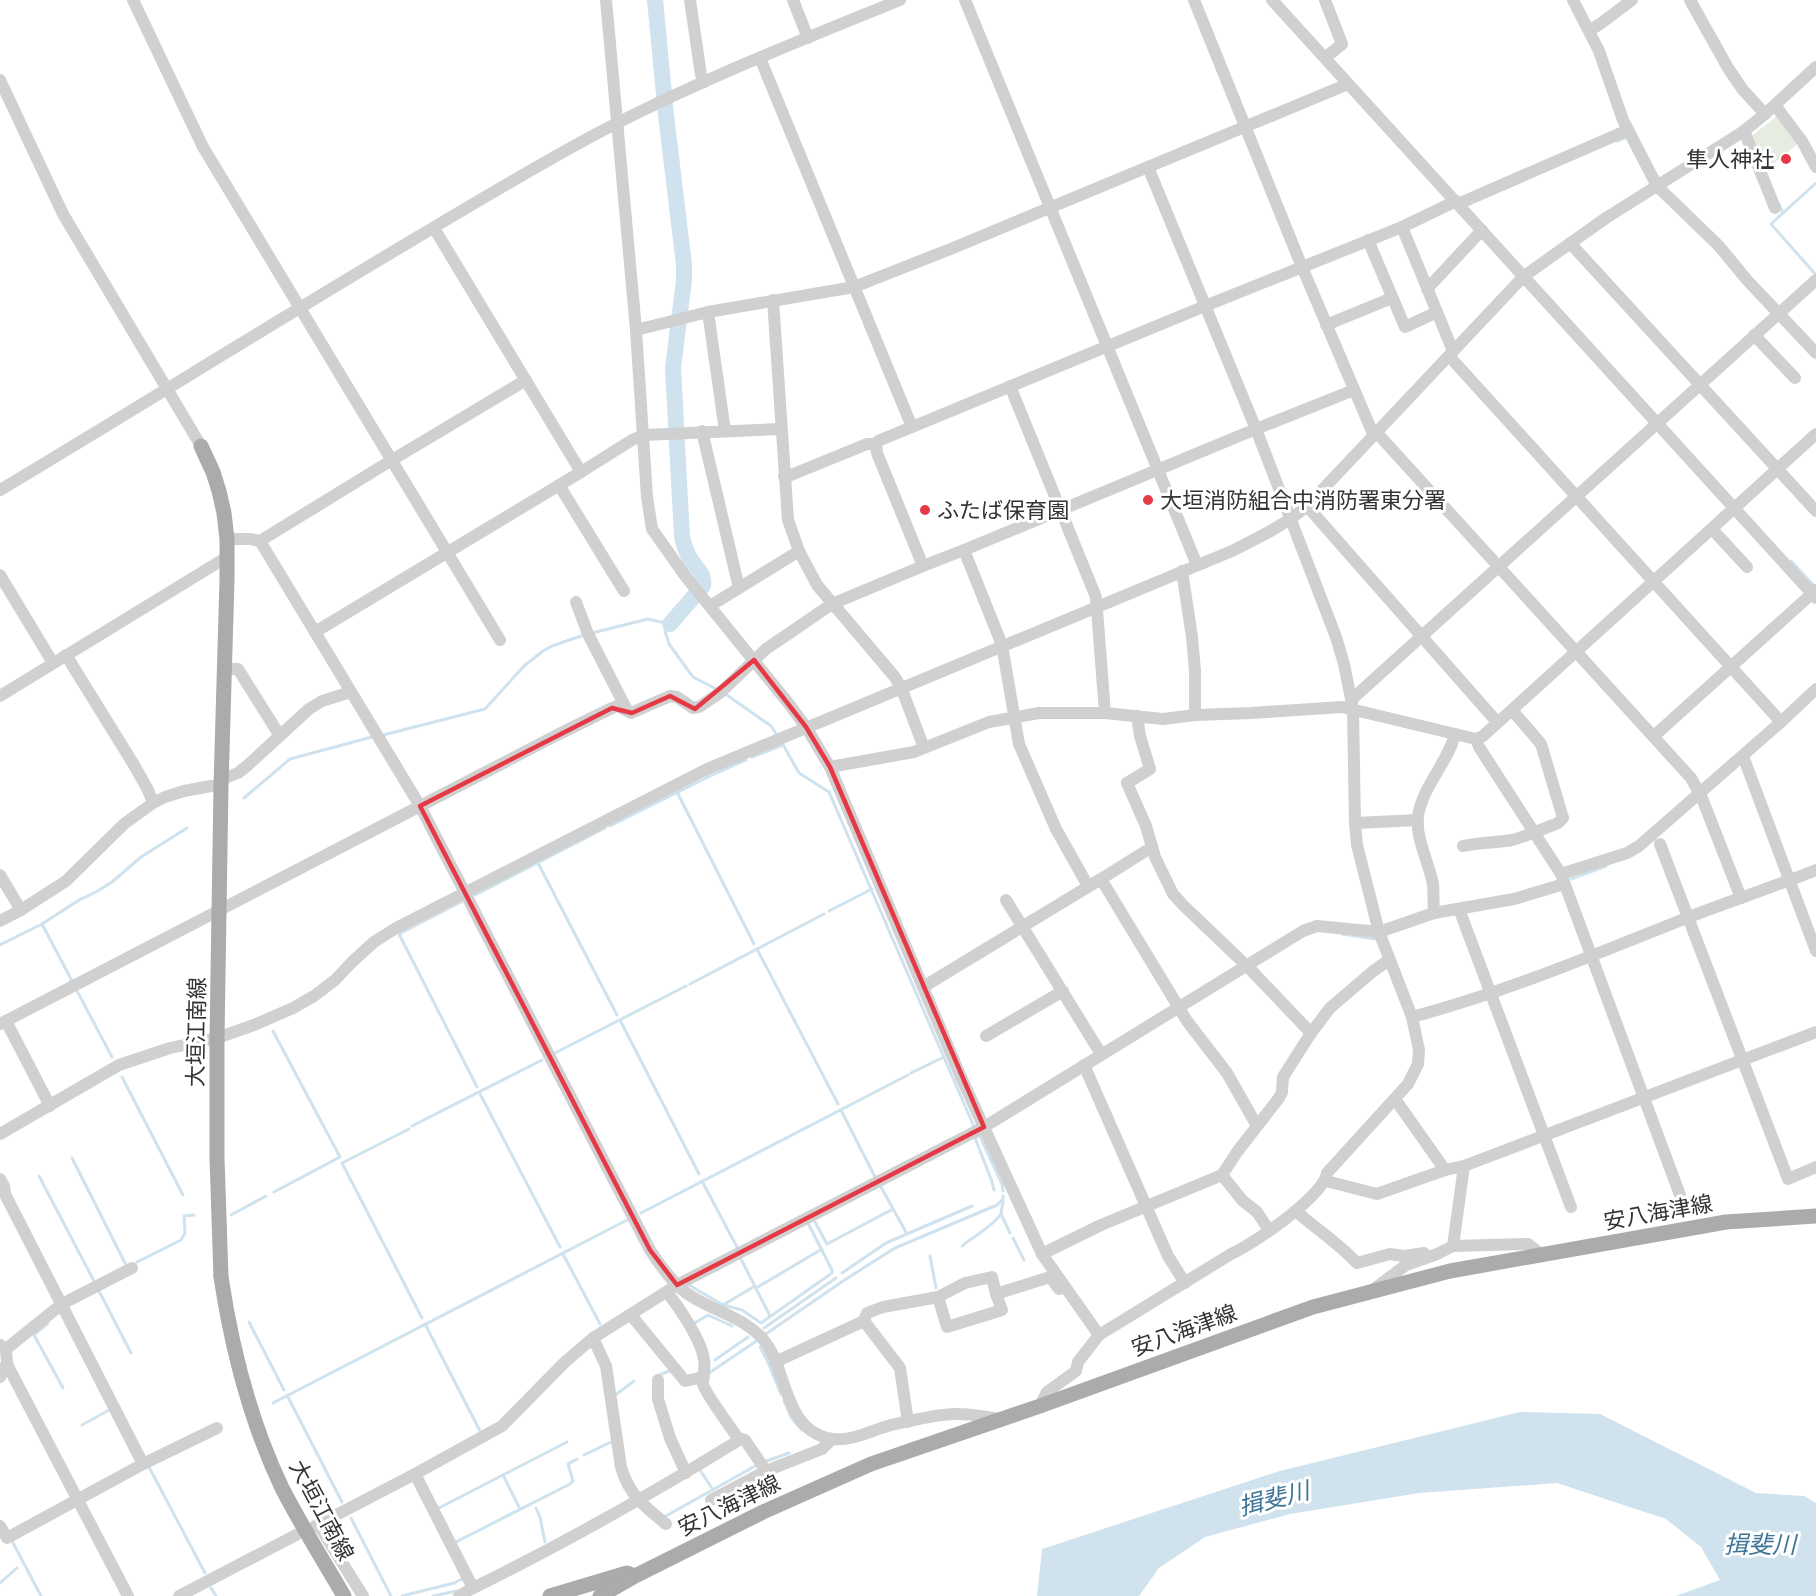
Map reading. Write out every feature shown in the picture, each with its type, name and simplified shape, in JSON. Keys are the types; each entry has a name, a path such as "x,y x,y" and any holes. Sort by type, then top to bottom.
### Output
{"main road":[{"name":"大垣江南線","path":"201,446 219,491 224,513 227,557 217,1038 217,1158 221,1277 238,1368 262,1441 294,1511 344,1596"},
{"name":"安八海津線","path":"600,1596 763,1512 871,1464 1040,1406 1313,1307 1450,1271 1726,1222 1816,1216"},
{"path":"550,1596 627,1572 635,1576"}],"street":[{"path":"133,0 203,147 500,640"},
{"path":"606,0 636,330 646,497 652,530 659,542 806,727 830,767 923,987 1042,1254 1099,1335"},
{"path":"690,0 704,82"},
{"path":"793,0 808,38"},
{"path":"0,490 300,307 504,186 618,123 665,99 900,0"},
{"path":"965,0 1197,565"},
{"path":"1194,0 1326,325 1376,435 1499,566 1691,778 1700,793 1741,898"},
{"path":"1272,0 1738,506 1815,594 1654,736"},
{"path":"1325,0 1342,44 1325,58"},
{"path":"1573,0 1599,51 1628,130 1657,186 1719,246 1747,280 1816,353"},
{"path":"1590,30 1632,0"},
{"path":"1690,0 1728,68 1743,90 1765,114"},
{"path":"760,58 912,427"},
{"path":"0,1134 119,1065 170,1048 217,1038 293,1008 314,996 374,942 396,928 707,769 1182,572 1262,536 1292,519 1376,435 1524,276 1570,243 1744,131 1816,67"},
{"path":"0,80 4,98 63,214 201,446"},
{"path":"636,330 708,312 854,286 953,248 1348,84"},
{"path":"1775,105 1802,141 1816,167"},
{"path":"784,476 867,444 876,444 878,441 1010,386 1402,227 1628,130"},
{"path":"1744,131 1775,208"},
{"path":"1040,1406 1047,1392 1076,1371 1078,1362 1099,1335 1241,1250 1296,1211 1326,1181 1327,1173 1408,1084 1418,1064 1419,1050 1412,1017 1379,932 1357,845 1352,705 1336,637 1256,429 1148,167"},
{"path":"1402,227 1437,312 1451,354 1781,722"},
{"path":"434,228 581,472"},
{"path":"1427,289 1482,230"},
{"path":"1368,240 1405,327 1437,312"},
{"path":"1570,243 1816,511"},
{"path":"1352,705 1499,566 1816,280"},
{"path":"1326,325 1392,298"},
{"path":"773,300 788,520 799,551 817,585 901,687 924,748"},
{"path":"708,312 725,431"},
{"path":"1754,335 1795,378"},
{"path":"226,540 260,541 526,380"},
{"path":"1010,386 1096,597 1105,714"},
{"path":"50,1106 3,1023 612,708 617,706 631,713 670,696 677,697 693,708 699,707 721,692 766,649 832,604 1354,390"},
{"path":"315,632 632,440 644,435 781,429"},
{"path":"702,431 739,588"},
{"path":"830,767 914,752 989,722 1040,713 1105,714 1163,719 1352,705 1476,739 1483,736 1512,710 1816,434"},
{"path":"876,444 877,453 923,566"},
{"path":"559,485 624,591"},
{"path":"1307,506 1497,722"},
{"path":"1712,530 1747,567"},
{"path":"260,541 420,806 672,1289 705,1360 703,1384 738,1438 745,1440 766,1471"},
{"path":"964,550 1002,645 1018,744 1046,809 1088,886"},
{"path":"710,606 799,551"},
{"path":"0,696 227,557"},
{"path":"1182,572 1192,637 1195,715"},
{"path":"0,575 53,663"},
{"path":"576,602 588,634 627,710"},
{"path":"66,656 135,765 153,804"},
{"path":"224,669 238,669 280,736"},
{"path":"363,1596 316,1525 502,1426 565,1362 593,1338 672,1289 984,1127 1304,931 1317,926 1379,932 1434,913 1514,899 1627,853 1639,846 1743,756 1816,688"},
{"path":"0,921 66,881 124,824 153,804 165,797 222,782 238,773 309,709 322,701 351,692"},
{"path":"1463,846 1480,842 1511,840 1558,823 1563,818 1540,744 1536,736 1512,710"},
{"path":"1137,716 1140,736 1150,769 1127,783 1173,894 1247,965 1311,1033"},
{"path":"1434,913 1433,885 1418,831 1418,820 1426,789 1452,744 1455,734"},
{"path":"1476,739 1562,879 1680,1195"},
{"path":"1743,756 1816,951"},
{"path":"1355,823 1418,820"},
{"path":"1660,844 1788,1179 1816,1167"},
{"path":"923,987 1152,848"},
{"path":"1412,1017 1455,1006 1816,870"},
{"path":"0,875 21,910"},
{"path":"1101,879 1187,1021 1227,1073 1257,1126"},
{"path":"1006,900 1101,1054"},
{"path":"1459,909 1571,1207"},
{"path":"1042,1254 1146,1206 1222,1175 1279,1098 1282,1092 1283,1077 1330,1008 1389,960"},
{"path":"986,1036 1063,992"},
{"path":"1326,1181 1377,1194 1445,1170 1464,1166 1816,1032"},
{"path":"1084,1065 1168,1256 1185,1283"},
{"path":"1395,1099 1445,1170"},
{"path":"1448,1249 1464,1166"},
{"path":"1222,1175 1242,1200 1257,1212 1269,1230"},
{"path":"0,1179 5,1194 143,1464"},
{"path":"1296,1211 1357,1263 1390,1254 1404,1256 1448,1249 1528,1244 1542,1255"},
{"path":"1373,1290 1406,1265 1448,1249"},
{"path":"128,1596 7,1363 3,1347 62,1304 132,1268"},
{"path":"775,1362 864,1321 867,1314 884,1307 938,1297 965,1282 992,1277 1002,1310 947,1327 938,1297"},
{"path":"996,1294 1050,1277 1065,1296 1071,1296"},
{"path":"672,1289 687,1293 756,1331 767,1344 792,1406 801,1420 815,1432 832,1439 853,1438 890,1425 957,1413 999,1419"},
{"path":"631,1315 685,1381 704,1377"},
{"path":"864,1321 900,1368 908,1422"},
{"path":"593,1338 606,1366 621,1467 626,1484 638,1500 666,1524"},
{"path":"0,1377 7,1363"},
{"path":"658,1380 658,1399 670,1438 686,1473"},
{"path":"0,1526 7,1538 77,1498 217,1428"},
{"path":"459,1596 585,1531 686,1473 736,1442 738,1438"},
{"path":"711,1500 766,1471 822,1449 832,1439"},
{"path":"415,1474 473,1588"},
{"path":"179,1596 296,1535"}],"highlighted area":[{"path":"754,660 806,727 830,767 984,1127 677,1285 650,1250 420,806 612,708 632,713 670,696 695,709"}],"shaded area":[{"path":"1777,116 1798,144 1763,172 1749,138"}],"water":[{"name":"揖斐川","path":"1520,1412 1600,1414 1756,1493 1804,1496 1816,1503 1816,1596 1676,1596 1720,1580 1701,1547 1666,1519 1557,1483 1419,1493 1290,1514 1205,1537 1159,1568 1139,1596 1037,1596 1042,1549 1280,1471"}],"waterway":[{"path":"655,0 684,265 673,368 682,537 688,555 702,575 703,586"},
{"path":"1617,141 1625,138"},
{"path":"1779,204 1783,213 1816,183"},
{"path":"1783,213 1771,224 1816,275"},
{"path":"1791,561 1815,587"},
{"path":"670,624 696,594"},
{"path":"592,633 648,619 670,624 665,631 669,644 693,677 718,690"},
{"path":"383,735 485,709 524,666 543,651 584,635"},
{"path":"724,693 771,726 777,735"},
{"path":"244,798 290,759 372,737"},
{"path":"781,741 799,773 829,792 975,1129"},
{"path":"752,757 783,745"},
{"path":"610,826 746,760"},
{"path":"677,792 754,944"},
{"path":"0,945 42,924 112,882 141,857 187,828"},
{"path":"475,895 605,828"},
{"path":"538,863 617,1015"},
{"path":"1571,879 1606,866"},
{"path":"829,911 872,889"},
{"path":"461,902 399,934 477,1087"},
{"path":"690,984 824,914"},
{"path":"42,924 72,981 70,982"},
{"path":"1342,934 1376,939"},
{"path":"757,949 838,1104"},
{"path":"555,1053 686,986"},
{"path":"76,989 112,1057"},
{"path":"620,1020 699,1174"},
{"path":"273,1031 340,1157 274,1192"},
{"path":"911,1073 944,1057"},
{"path":"412,1126 542,1060"},
{"path":"641,1213 908,1075"},
{"path":"122,1077 183,1195"},
{"path":"479,1092 560,1247"},
{"path":"841,1110 876,1179"},
{"path":"409,1129 342,1163 422,1318"},
{"path":"979,1134 1003,1191"},
{"path":"977,1137 975,1138 994,1190"},
{"path":"72,1158 127,1267"},
{"path":"39,1176 95,1283"},
{"path":"702,1181 738,1249"},
{"path":"881,1187 907,1234"},
{"path":"231,1215 266,1196"},
{"path":"763,1336 895,1248 997,1205 1003,1196"},
{"path":"1003,1201 1001,1214 1010,1233"},
{"path":"842,1273 886,1243 972,1206"},
{"path":"815,1222 827,1244 893,1209"},
{"path":"962,1246 988,1227 1001,1214"},
{"path":"137,1262 181,1240 185,1233 184,1216 194,1215"},
{"path":"273,1403 627,1220"},
{"path":"689,1285 723,1305 742,1310 761,1323 832,1273 809,1225"},
{"path":"1013,1238 1024,1260"},
{"path":"756,1288 822,1249"},
{"path":"563,1254 600,1324"},
{"path":"930,1256 936,1288"},
{"path":"741,1259 770,1316"},
{"path":"764,1328 836,1278"},
{"path":"723,1305 755,1286"},
{"path":"98,1289 131,1353"},
{"path":"693,1324 708,1315 732,1326"},
{"path":"249,1322 284,1390"},
{"path":"48,1323 34,1335 63,1388"},
{"path":"425,1324 480,1431"},
{"path":"715,1360 748,1337"},
{"path":"709,1373 758,1340"},
{"path":"760,1347 781,1394"},
{"path":"659,1375 672,1370"},
{"path":"614,1396 634,1381"},
{"path":"287,1395 342,1502"},
{"path":"784,1401 792,1419 802,1430"},
{"path":"82,1425 111,1409"},
{"path":"438,1511 437,1509 567,1442"},
{"path":"584,1455 611,1442"},
{"path":"764,1462 789,1453"},
{"path":"454,1543 570,1484 573,1481 568,1464 577,1459"},
{"path":"664,1517 757,1465"},
{"path":"149,1467 205,1573"},
{"path":"700,1470 713,1490"},
{"path":"504,1477 520,1509"},
{"path":"536,1508 545,1542"},
{"path":"351,1518 391,1596"},
{"path":"11,1539 41,1596"},
{"path":"0,1583 17,1568"},
{"path":"402,1596 454,1583 464,1578"},
{"path":"211,1588 216,1596"},
{"path":"433,1596 457,1591"}],"place":[{"name":"隼人神社","path":"1786,159"},
{"name":"大垣消防組合中消防署東分署","path":"1148,500"},
{"name":"ふたば保育園","path":"925,510"}]}
